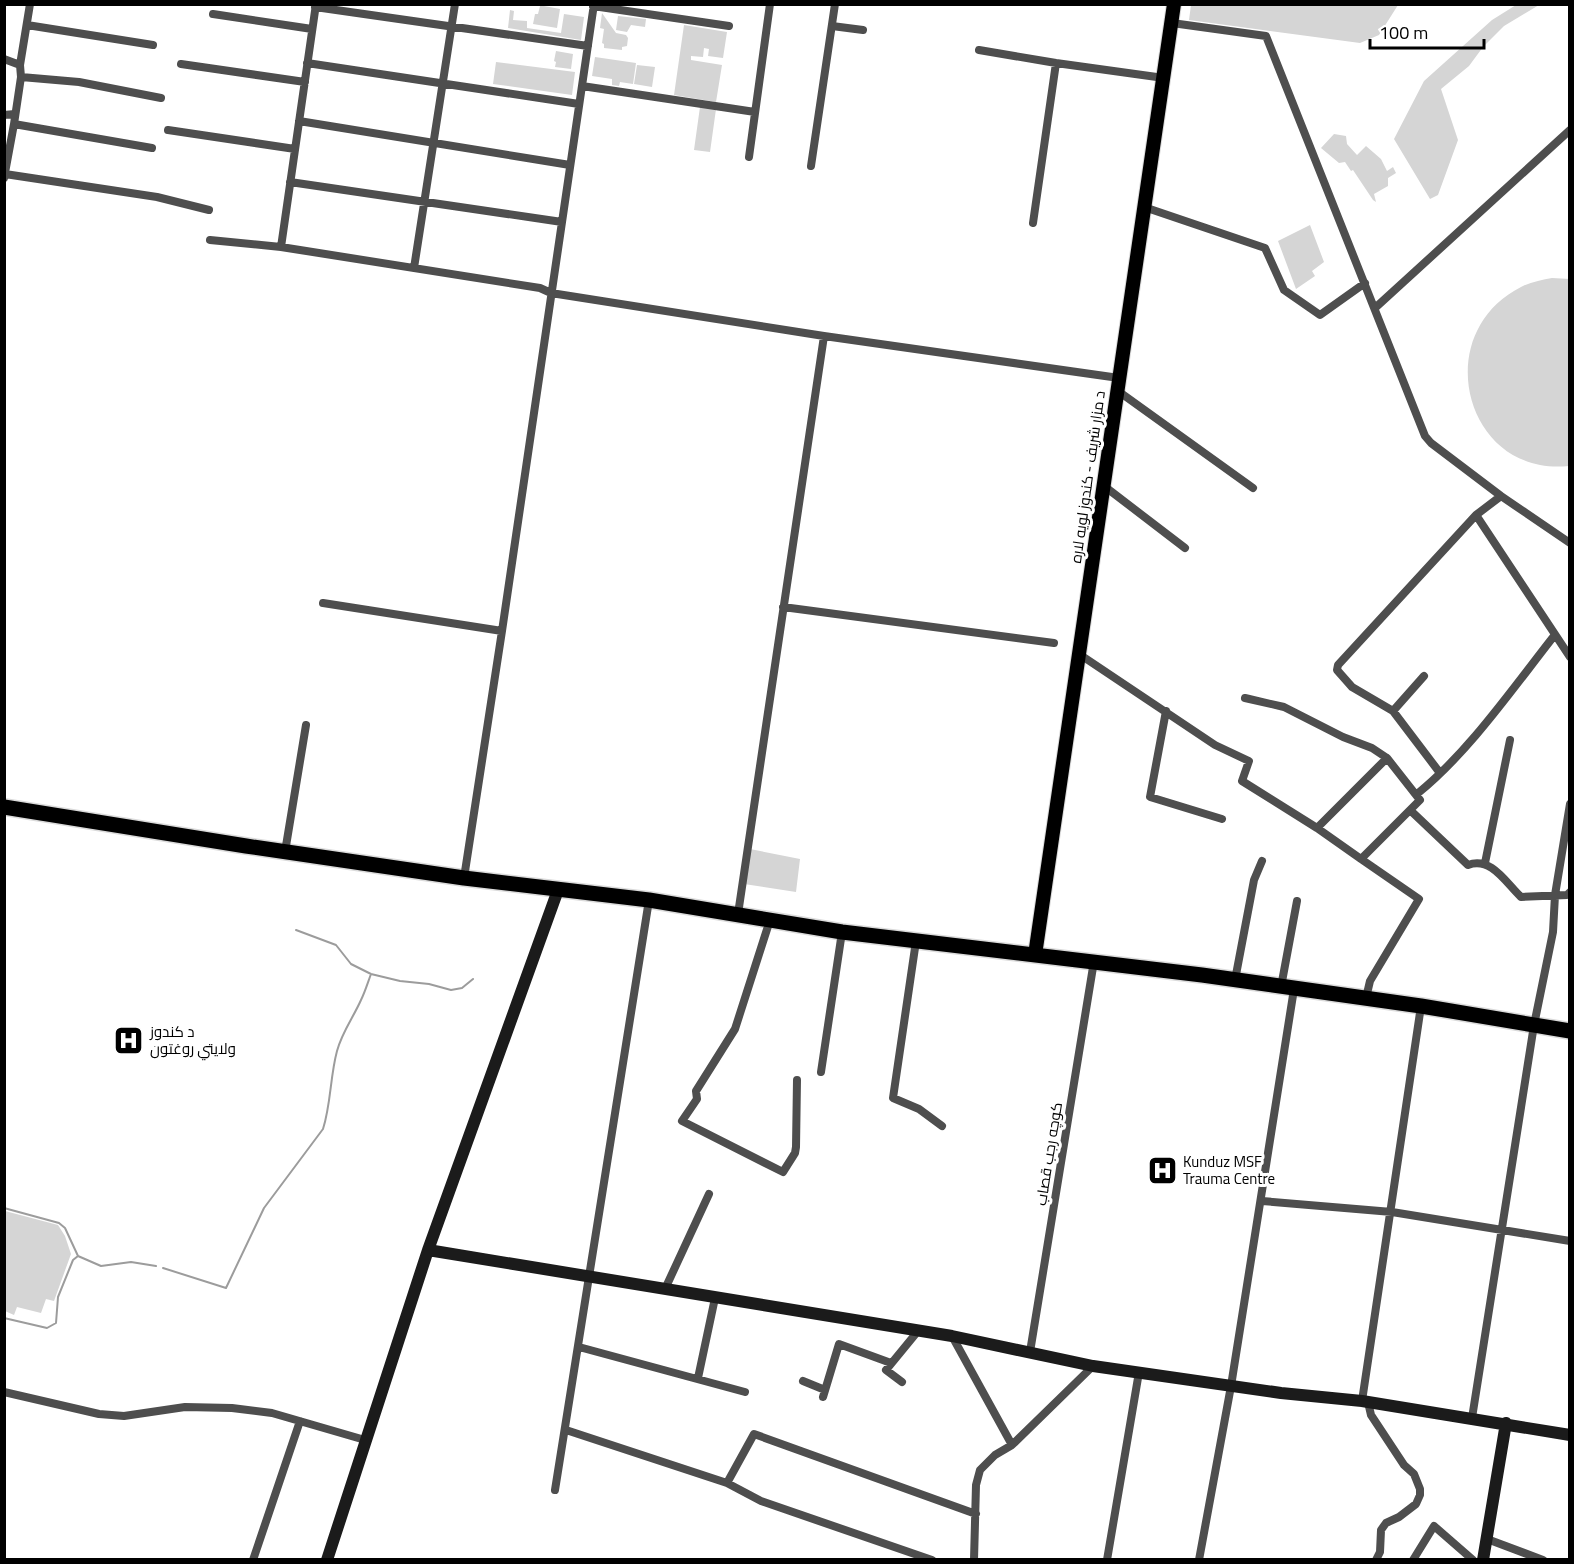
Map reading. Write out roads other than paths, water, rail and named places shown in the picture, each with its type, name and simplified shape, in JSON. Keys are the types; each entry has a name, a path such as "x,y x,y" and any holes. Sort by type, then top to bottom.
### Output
{"highway":[{"path":"4,807 464,878 649,900 842,932 1094,961 1366,998 1569,1031"}],"main road":[{"name":"د مزار شریف - کندوز لویه لاره","path":"1035,955 1174,4"}],"street":[{"path":"30,4 5,176 157,197 209,210"},
{"path":"414,268 455,4"},
{"path":"749,157 770,4"},
{"path":"811,166 835,4"},
{"path":"464,878 593,5 729,26"},
{"path":"281,247 316,6 588,46"},
{"path":"213,14 312,29"},
{"path":"1172,22 1266,36 1425,436 1501,496 1569,543"},
{"path":"27,26 153,45"},
{"path":"832,26 863,30"},
{"path":"979,50 1164,78"},
{"path":"4,58 20,65"},
{"path":"307,63 579,104"},
{"path":"1033,223 1056,63"},
{"path":"181,64 305,82"},
{"path":"21,76 79,82 161,98"},
{"path":"582,86 755,112"},
{"path":"4,115 15,114"},
{"path":"299,121 570,165"},
{"path":"14,124 152,148"},
{"path":"168,130 295,149"},
{"path":"1375,308 1569,130"},
{"path":"290,182 562,222"},
{"path":"1144,207 1265,248 1284,290 1320,315 1365,283"},
{"path":"210,240 281,247 414,268 1119,384 1253,488"},
{"path":"738,914 824,336"},
{"path":"1104,486 1185,548"},
{"path":"1440,773 1393,711 1352,687 1338,672 1338,665 1476,515 1501,496"},
{"path":"1476,515 1569,657"},
{"path":"323,603 502,631"},
{"path":"783,607 1054,643"},
{"path":"1417,794 1440,773 1491,716 1554,636"},
{"path":"1079,654 1215,745 1250,761 1242,781 1317,828 1419,899 1370,981 1366,998"},
{"path":"1393,711 1424,676"},
{"path":"1245,698 1284,708 1343,737 1362,743 1387,758 1417,794 1420,800 1361,859"},
{"path":"1166,711 1150,797 1222,819"},
{"path":"285,852 306,725"},
{"path":"1485,863 1510,740"},
{"path":"1317,828 1387,758"},
{"path":"1472,1418 1534,1025 1553,932 1555,895 1569,804"},
{"path":"1410,810 1468,865 1476,862 1485,863 1521,897 1567,895 1569,892"},
{"path":"1235,980 1254,880 1262,861"},
{"path":"327,1560 428,1250 558,890"},
{"path":"555,1491 649,900"},
{"path":"1199,1560 1262,1201 1297,901"},
{"path":"770,920 735,1029 696,1091 697,1100 682,1121 783,1172 795,1153 796,1147 797,1080"},
{"path":"821,1072 842,932"},
{"path":"916,941 893,1098 919,1109 942,1126"},
{"name":"کوچه رجب قصاب","path":"1030,1352 1094,961"},
{"path":"1376,1560 1380,1552 1381,1530 1386,1523 1399,1517 1416,1504 1420,1496 1420,1489 1414,1474 1404,1465 1365,1402 1421,1006"},
{"path":"665,1289 710,1194"},
{"path":"1262,1201 1392,1212 1569,1241"},
{"path":"428,1250 952,1336 1093,1366 1365,1402 1569,1435"},
{"path":"698,1378 715,1298"},
{"path":"902,1382 886,1370 918,1331"},
{"path":"952,1336 1012,1445"},
{"path":"803,1381 824,1394 839,1344 891,1363"},
{"path":"579,1347 745,1392"},
{"path":"974,1560 976,1485 980,1470 995,1455 1012,1445 1093,1366"},
{"path":"1107,1560 1139,1372"},
{"path":"4,1392 99,1413 124,1416 185,1407 211,1406 272,1413 365,1440"},
{"path":"253,1560 300,1422"},
{"path":"1483,1560 1506,1424"},
{"path":"566,1430 727,1483 761,1501 932,1560"},
{"path":"727,1483 754,1434 976,1514"},
{"path":"1413,1560 1434,1526 1473,1560"},
{"path":"1487,1539 1543,1560"}],"waterway":[{"path":"296,930 336,945 351,964 371,974 451,990 462,988 473,979"},
{"path":"163,1268 226,1288 264,1208 323,1129 339,1044 371,974"},
{"path":"4,1208 59,1223 65,1228 78,1256"},
{"path":"4,1318 47,1328 56,1323 58,1297 73,1260 78,1256 101,1266 131,1262 156,1266"}],"place":[{"name":"د کندوز ولایتي روغتون","path":"129,1041"},
{"name":"Kunduz MSF Trauma Centre","path":"1162,1171"}]}
